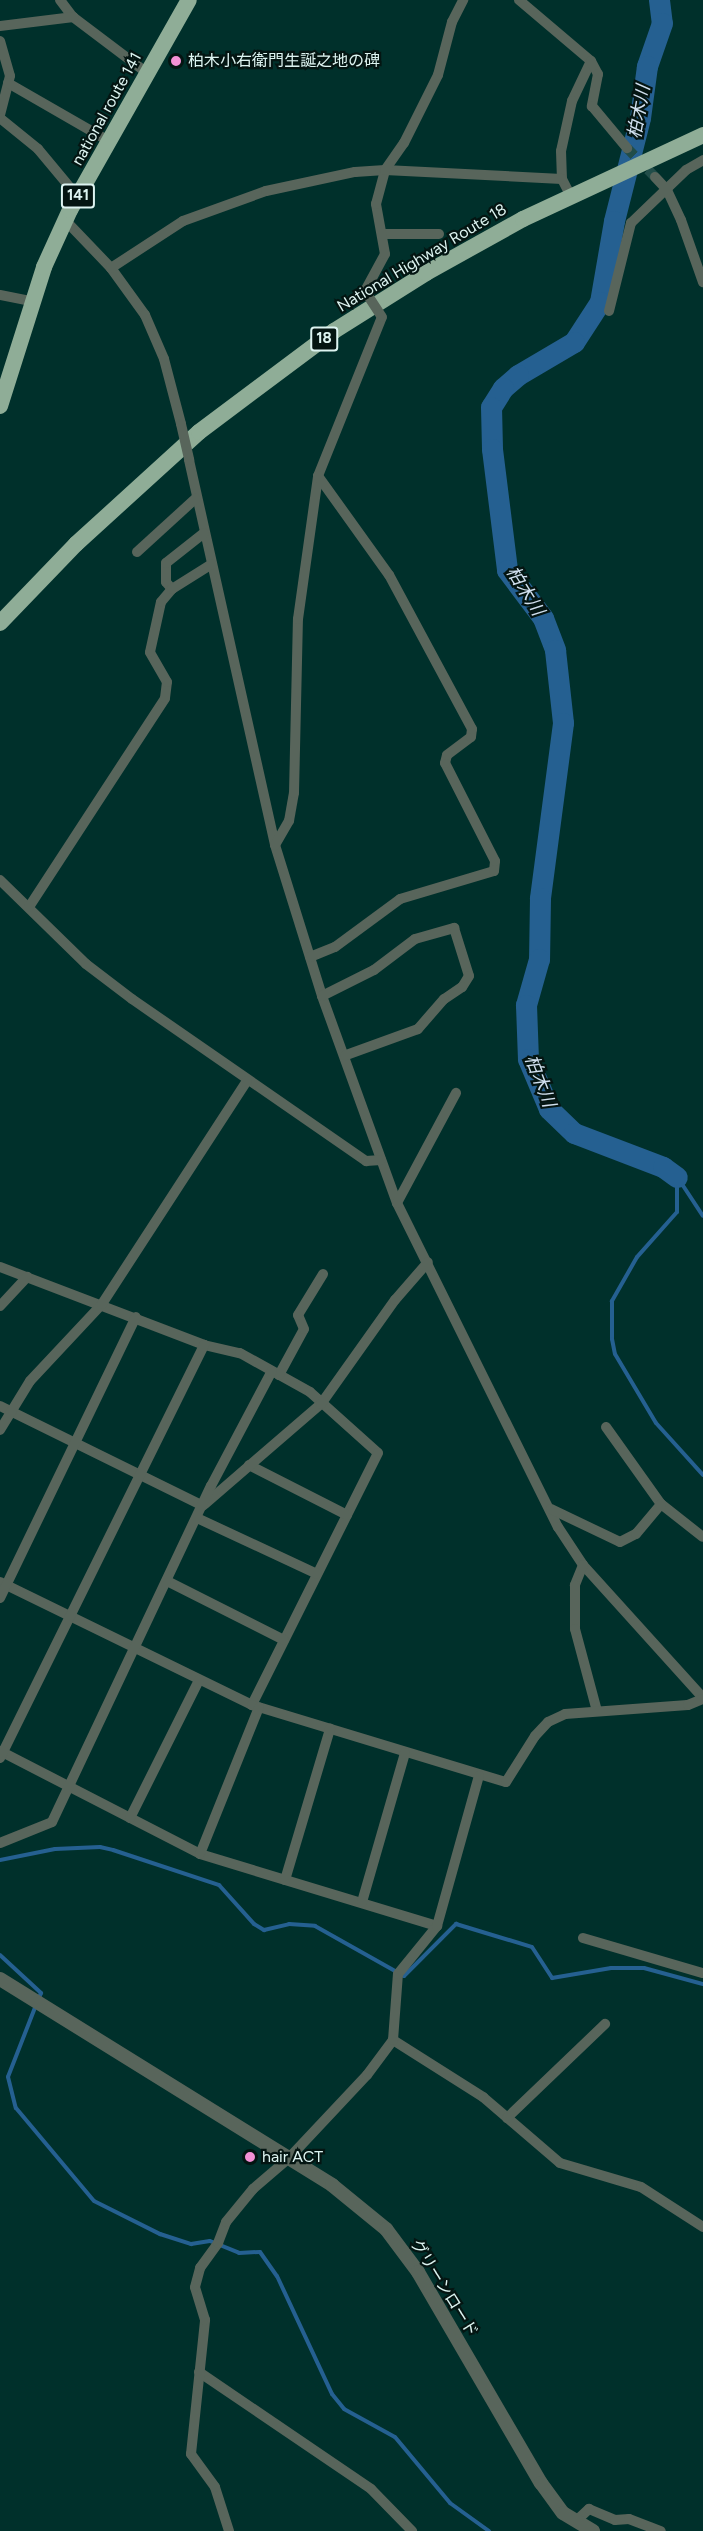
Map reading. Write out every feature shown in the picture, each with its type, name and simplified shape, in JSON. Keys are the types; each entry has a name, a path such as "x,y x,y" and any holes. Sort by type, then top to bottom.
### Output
{"highway":[{"name":"national route 141","path":"0,406 32,301 66,221 189,0"},
{"name":"National Highway Route 18","path":"0,623 76,544 199,432 307,351 426,273 571,197 703,135"}],"street":[{"path":"60,0 73,17 147,73"},
{"path":"275,845 289,821 294,793 298,619 318,476 382,317 365,291 385,254 376,204 385,170 404,143 438,75 452,22 463,0"},
{"path":"519,0 591,61 598,74 592,106 627,148"},
{"path":"0,26 73,17"},
{"path":"0,42 8,83 0,117 38,149 78,197"},
{"path":"571,197 562,179 561,151 572,101 591,61"},
{"path":"8,83 109,141"},
{"path":"609,311 631,223 686,170 703,160"},
{"path":"111,268 183,221 266,191 355,172 385,170 562,179"},
{"path":"655,177 667,190 703,282"},
{"path":"3,1583 256,1706 479,1776 506,1782 523,1751 548,1722 565,1714 688,1706 703,1698 582,1565 551,1509 397,1203 346,1055 322,996 275,845 212,564 195,499 181,424 164,359 145,315 111,268 66,221"},
{"path":"383,234 440,234"},
{"path":"0,296 32,301"},
{"path":"310,957 335,947 400,899 494,871 495,861 445,763 447,755 471,737 472,729 389,575 318,476"},
{"path":"137,552 195,499"},
{"path":"172,589 166,582 166,563 204,533"},
{"path":"29,907 165,698 167,682 150,652 161,602 172,589 212,564"},
{"path":"0,880 86,964 247,1081 366,1161 381,1160"},
{"path":"322,996 374,970 415,939 454,928 469,976 462,987 444,999 418,1029 346,1055"},
{"path":"0,1430 5,1409 102,1304 247,1081"},
{"path":"397,1203 456,1093"},
{"path":"203,1506 321,1404 428,1262"},
{"path":"0,1267 102,1304 204,1345 240,1353 310,1392 378,1453 285,1640 256,1706 200,1854"},
{"path":"0,1843 49,1825 203,1506 276,1373 304,1329 298,1316 323,1274"},
{"path":"0,1306 27,1277"},
{"path":"0,1598 3,1583 136,1317"},
{"path":"204,1345 1,1754 69,1786 200,1854 437,1926"},
{"path":"5,1409 203,1506"},
{"path":"606,1427 661,1504 703,1537"},
{"path":"249,1465 347,1515"},
{"path":"551,1509 620,1542 636,1534 661,1504"},
{"path":"197,1518 317,1574"},
{"path":"582,1565 575,1585 575,1629 597,1712"},
{"path":"167,1581 285,1640"},
{"path":"130,1818 199,1680"},
{"path":"285,1880 330,1729"},
{"path":"362,1902 405,1753"},
{"path":"229,2531 215,2487 191,2454 205,2320 195,2287 200,2268 218,2243 226,2222 253,2189 289,2158 367,2074 393,2040 398,1974 437,1926 479,1776"},
{"path":"583,1938 703,1973"},
{"name":"グリーンロード","path":"0,1978 289,2158 358,2204 386,2229 418,2272 541,2483 562,2513 593,2531"},
{"path":"507,2118 605,2024"},
{"path":"393,2040 483,2097 560,2163 641,2187 703,2227"},
{"path":"199,2372 371,2489 412,2531"},
{"path":"576,2521 589,2509 615,2520 629,2518 661,2531"}],"waterway":[{"name":"柏木川","path":"659,0 662,23 647,66 640,118 614,221 600,302 574,342 518,375 503,388 491,407 492,449 507,570 543,618 555,650 563,723 540,898 539,959 526,1005 528,1059 549,1109 574,1133 663,1167 677,1177"},
{"path":"677,1177 677,1212 637,1257 612,1301 612,1339 615,1354 656,1423 703,1475"},
{"name":"柏木川","path":"678,1178 703,1216"},
{"path":"0,1860 55,1849 100,1847 113,1850 219,1885 254,1924 264,1930 289,1924 315,1926 404,1976 456,1924 532,1947 552,1978 611,1968 644,1968 703,1984"},
{"path":"0,1955 41,1993 39,1998"},
{"path":"36,2005 8,2077 16,2108 94,2201 160,2234 191,2244 210,2241 239,2253 260,2252 277,2276 332,2394 344,2409 395,2437 450,2503 489,2531"}],"tunnel":[{"path":"627,148 655,177"}],"place":[{"name":"柏木小右衛門生誕之地の碑","path":"176,61"},
{"name":"hair ACT","path":"250,2157"}]}
